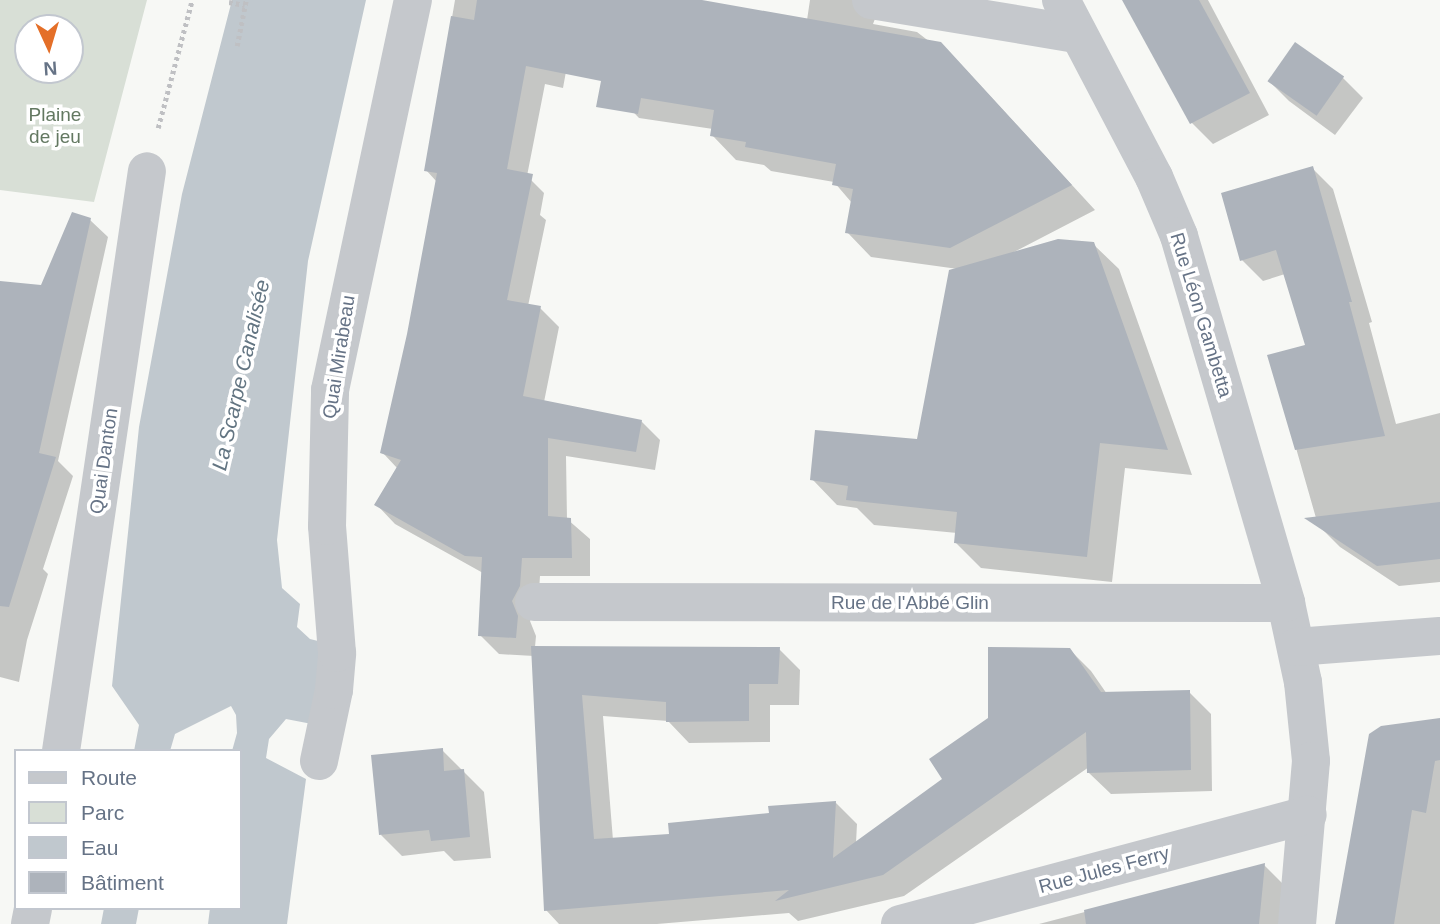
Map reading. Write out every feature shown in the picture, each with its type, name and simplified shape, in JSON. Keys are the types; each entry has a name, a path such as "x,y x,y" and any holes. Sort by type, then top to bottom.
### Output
{"street":[{"name":"Quai Mirabeau","path":"319,761 334,690 337,653 327,503 330,390 414,0"},
{"path":"871,0 1077,34"},
{"name":"Rue Léon Gambetta","path":"1061,0 1149,168 1179,236 1286,603 1309,733 1308,815 1297,924"},
{"name":"Quai Danton","path":"61,749 147,171"},
{"name":"Rue de l'Abbé Glin","path":"534,601 1286,603"},
{"path":"1296,648 1440,636"},
{"name":"Rue Jules Ferry","path":"900,924 1308,815"}],"path":[{"path":"147,171 192,0"},
{"path":"229,2 245,2 237,46"}],"green space":[{"name":"Plaine de jeu","path":"0,0 147,0 94,202 0,190"}],"water":[{"name":"La Scarpe Canalisée","path":"232,0 366,0 308,261 277,540 282,588 300,604 297,627 310,639 326,643 312,724 286,719 269,739 266,758 306,779 287,924 208,924 210,910 242,910 242,749 233,749 237,733 236,715 231,706 175,734 171,749 134,749 139,725 112,686 139,427 182,194"},
{"path":"104,910 139,910 136,924 101,924"}],"building":[{"path":"477,0 702,0 941,42 1072,185 950,248 845,233 853,189 832,185 836,164 745,147 746,142 710,136 714,110 641,98 638,114 596,107 601,81 526,66 507,169 533,174 507,300 541,306 523,396 642,420 636,452 548,438 548,516 571,518 572,558 522,558 520,586 512,601 518,616 516,638 478,636 482,557 465,556 374,505 401,460 380,453 407,334 437,173 424,171 451,16 474,20"},
{"path":"1122,0 1199,0 1250,93 1190,124"},
{"path":"1295,42 1344,76 1317,116 1267,81"},
{"path":"1313,166 1352,302 1349,302 1385,436 1295,450 1267,355 1305,345 1276,250 1240,261 1221,193"},
{"path":"72,212 91,218 39,453 56,457 9,607 0,606 0,281 41,285"},
{"path":"1058,239 1094,242 1168,450 1100,443 1087,557 954,543 957,512 846,500 848,486 810,480 815,430 917,439 949,270"},
{"path":"1440,502 1440,559 1377,566 1304,518"},
{"path":"531,646 780,647 778,684 749,684 749,721 666,722 666,702 582,695 594,839 669,834 668,823 769,813 768,806 836,801 833,858 942,779 929,759 988,718 988,647 1070,648 1101,692 1190,690 1191,770 1087,773 1086,732 883,875 775,901 789,890 544,911"},
{"path":"1440,718 1440,760 1435,761 1426,813 1412,810 1394,924 1335,924 1369,734 1381,726"},
{"path":"443,748 444,771 464,769 470,837 431,841 429,830 379,835 371,755"},
{"path":"1265,863 1259,924 1086,924 1084,910"}]}
